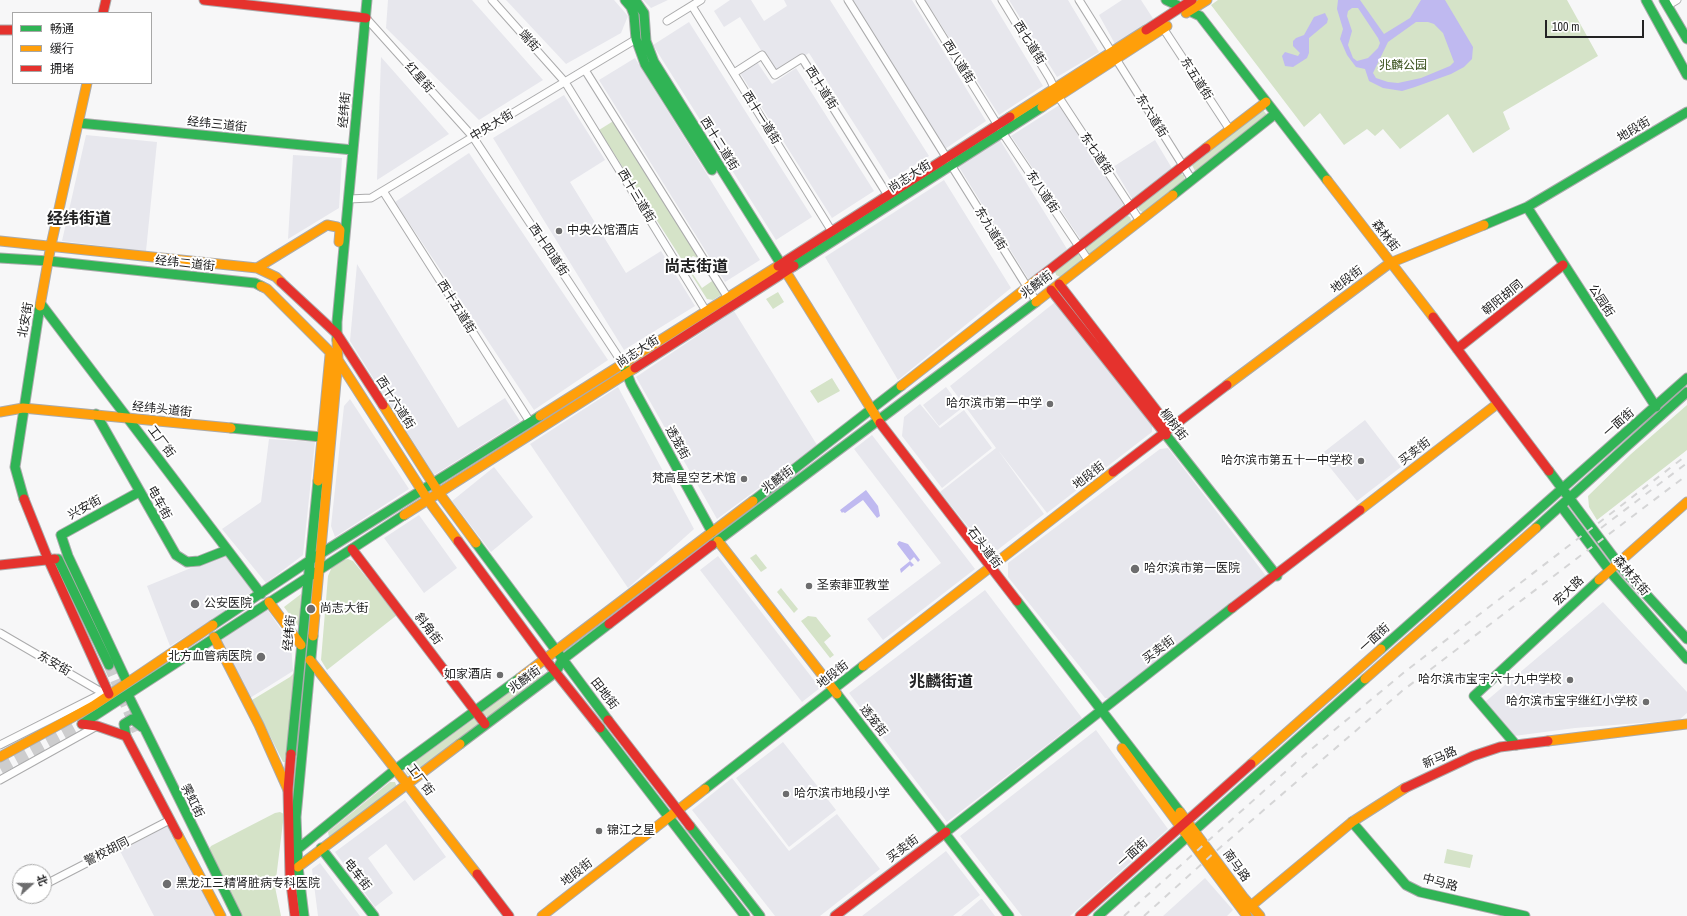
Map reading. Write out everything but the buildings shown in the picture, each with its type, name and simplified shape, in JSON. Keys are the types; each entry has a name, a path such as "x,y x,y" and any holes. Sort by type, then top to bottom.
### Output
{"main road":[{"path":"103,12 106,0"},
{"path":"204,0 366,18"},
{"name":"经纬街","path":"304,916 298,867 296,818 310,660 320,570 338,360 337,322 367,0"},
{"name":"西十二道街","path":"625,0 631,6 634,15 634,40 645,64 776,265"},
{"name":"西十二道街","path":"635,0 644,13 646,41 654,62 776,265"},
{"name":"森林街","path":"1166,0 1200,16 1204,20 1390,263 1458,349 1497,404 1562,489"},
{"name":"尚志大街","path":"0,757 76,716 106,693 127,682 309,561 423,491 728,298 776,265 1192,0"},
{"name":"尚志大街","path":"97,726 82,724 308,576 320,570 782,274 1206,0"},
{"path":"1646,0 1687,75"},
{"path":"1666,3 1687,39"},
{"path":"0,30 12,30"},
{"name":"北安街","path":"53,559 17,479 15,467 23,408 51,246 87,84"},
{"name":"兆麟街","path":"289,856 396,769 556,652 869,412 1266,102"},
{"name":"地段街","path":"542,916 1167,431 1390,263 1527,207 1687,112"},
{"name":"兆麟街","path":"298,867 485,724 556,672 562,660 1059,284 1275,114"},
{"name":"经纬三道街","path":"79,123 353,150"},
{"name":"公园街","path":"1527,207 1656,407"},
{"path":"257,268 327,225 337,227 340,230 333,315 337,322"},
{"name":"经纬二道街","path":"0,241 257,268 276,277 337,334"},
{"name":"经纬二道街","path":"0,258 49,261 255,283 267,289 338,360"},
{"name":"石头道街","path":"776,265 869,412 1184,824 1194,830"},
{"name":"朝阳胡同","path":"1458,349 1563,265"},
{"name":"柳树街","path":"1059,284 1167,431 1277,576"},
{"name":"柳树街","path":"1051,290 1167,431"},
{"name":"工厂街","path":"42,304 261,594"},
{"name":"西十六道街","path":"337,334 433,484"},
{"name":"经纬街","path":"295,916 289,856 288,790 330,352"},
{"name":"西十六道街","path":"338,360 428,500"},
{"name":"透笼街","path":"623,364 712,532"},
{"name":"一面街","path":"1080,916 1687,378"},
{"name":"一面街","path":"1098,916 1570,498 1687,392"},
{"name":"买卖街","path":"835,916 946,832 1099,711 1277,576 1497,404"},
{"name":"经纬头道街","path":"0,412 23,408 321,437"},
{"name":"电车街","path":"96,414 176,556 187,562 199,561 227,550"},
{"name":"田地街","path":"433,484 562,660 680,810 760,916"},
{"name":"森林东街","path":"1562,489 1619,565 1687,639"},
{"name":"兴安街","path":"68,556 61,535 139,492"},
{"name":"田地街","path":"428,500 545,659 670,817 745,916"},
{"name":"宏大路","path":"1516,746 1478,701 1619,565 1687,502"},
{"name":"森林东街","path":"1561,506 1611,573 1687,659"},
{"name":"宏大路","path":"1619,565 1687,511"},
{"name":"透笼街","path":"718,541 946,832 1009,916"},
{"name":"斜角街","path":"352,549 485,724"},
{"path":"0,565 68,556 127,682"},
{"path":"53,559 109,665"},
{"path":"53,559 106,693"},
{"path":"269,602 301,646"},
{"path":"214,637 259,725 288,790"},
{"name":"工厂街","path":"310,660 408,784 509,916"},
{"name":"霁虹街","path":"128,695 140,730 227,916"},
{"path":"140,730 132,719 124,724 126,736 221,916"},
{"name":"新马路","path":"1245,913 1352,822 1412,783 1473,756 1500,747 1687,724"},
{"path":"97,726 126,736"},
{"name":"霁虹街","path":"140,730 237,916"},
{"name":"中马路","path":"1352,822 1406,885 1420,892 1525,916"},
{"name":"石头道街","path":"1184,824 1187,836"},
{"name":"南马路","path":"1194,830 1245,913"},
{"name":"南马路","path":"1187,836 1245,913 1260,916"},
{"name":"电车街","path":"321,848 374,916"}],"street":[{"name":"端街","path":"492,0 565,82"},
{"path":"667,21 701,0"},
{"name":"东九道街","path":"848,0 1036,301"},
{"name":"西八道街","path":"920,0 997,124"},
{"name":"西七道街","path":"1002,0 1050,79 1053,88"},
{"name":"东六道街","path":"1079,0 1192,180"},
{"path":"1666,3 1677,0"},
{"name":"西十一道街","path":"692,6 831,230"},
{"name":"红星街","path":"366,18 473,137"},
{"name":"东五道街","path":"1163,28 1230,130"},
{"name":"中央大街","path":"349,199 371,198 634,40"},
{"name":"西十道街","path":"734,73 762,55 775,75 802,58 887,194"},
{"path":"585,70 728,298"},
{"name":"西十三道街","path":"565,82 706,311"},
{"name":"东七道街","path":"1053,88 1140,221"},
{"name":"东八道街","path":"997,124 1088,260"},
{"name":"西十四道街","path":"473,137 623,364"},
{"name":"西十五道街","path":"383,191 530,422"},
{"name":"东安街","path":"0,633 106,693"},
{"name":"尚志大街","path":"0,745 106,693"},
{"path":"0,780 97,726"},
{"name":"警校胡同","path":"52,881 170,820"}],"shaded area":[{"path":"388,0 472,0 543,80 479,120 386,28"},
{"path":"506,0 614,0 628,16 621,33 566,64"},
{"path":"643,0 668,0 651,8"},
{"path":"730,0 751,0 764,21 787,6 784,0 830,0 929,156 890,180 809,53 776,74 740,17 724,27 714,11"},
{"path":"852,0 912,0 986,121 945,149"},
{"path":"925,0 991,0 1043,86 999,115"},
{"path":"1009,0 1068,0 1099,52 1057,77"},
{"path":"1122,0 1141,0 1154,20 1115,44 1099,15"},
{"path":"1338,0 1360,0 1384,34 1410,18 1421,0 1445,0 1473,47 1472,59 1464,67 1451,74 1415,87 1402,91 1383,88 1369,81 1365,69 1356,67 1347,55 1340,39 1343,29 1337,9","holes":["1352,8 1358,8 1380,43 1378,48 1368,58 1357,61 1353,58 1348,45 1352,31 1347,16 1348,11","1416,22 1428,22 1434,24 1443,33 1454,62 1450,66 1421,78 1398,83 1388,82 1376,78 1373,73 1388,42"]},
{"path":"1325,13 1328,19 1327,23 1309,38 1309,53 1307,58 1293,67 1285,66 1282,56 1285,52 1298,56 1300,53 1293,46 1293,41 1304,35 1314,17"},
{"path":"689,22 812,217 776,240 653,45"},
{"path":"381,57 449,134 377,180"},
{"path":"635,58 760,260 725,282 599,80"},
{"path":"757,62 772,84 796,68 874,191 832,218 740,73"},
{"path":"564,95 605,160 570,182 626,273 661,251 695,306 624,350 493,138"},
{"path":"1061,104 1124,204 1081,240 1011,136"},
{"path":"86,135 157,142 146,251 62,241"},
{"path":"1000,140 1067,249 1029,280 959,167"},
{"path":"1155,140 1173,170 1133,200 1113,167"},
{"path":"469,153 608,360 534,410 395,202"},
{"path":"293,155 342,158 339,208 288,239"},
{"path":"944,180 1011,288 898,380 825,257"},
{"path":"357,264 458,428 505,398 520,421 434,475 350,341"},
{"name":"哈尔滨市第一中学","path":"1054,303 1059,303 1152,422 1152,432 1047,513 998,450 1044,514 991,555 940,492 996,448 950,386"},
{"path":"734,311 817,445 717,519 636,377"},
{"path":"618,387 694,529 628,588 530,444"},
{"path":"946,387 962,408 939,426 923,405"},
{"path":"350,399 409,489 335,537 331,526 344,406"},
{"path":"920,404 940,428 964,410 992,448 942,488 902,436 904,417"},
{"name":"哈尔滨市第五十一中学校","path":"1365,420 1401,467 1357,501 1320,455"},
{"path":"872,435 975,569 883,640 867,619 941,563 854,449"},
{"path":"269,439 315,442 303,555 266,583 222,529 261,502"},
{"name":"哈尔滨市第一医院","path":"1168,448 1266,576 1113,698 1105,698 1008,577 1008,563 1160,449"},
{"path":"494,467 533,517 491,552 452,501"},
{"path":"866,490 878,506 880,516 877,518 863,500 845,513 842,513 840,510"},
{"path":"419,515 457,568 424,593 384,538"},
{"path":"899,541 908,544 920,560 918,562 914,557 910,561 897,544"},
{"name":"公安医院","path":"225,554 254,590 216,618 170,646 147,586"},
{"path":"718,556 820,688 802,702 700,570"},
{"path":"910,561 914,565 911,567 910,565 901,573 900,569"},
{"path":"985,590 1082,718 947,822 849,693"},
{"name":"哈尔滨市宝宇六十九中学校","path":"1603,602 1687,692 1687,713 1679,720 1575,728 1514,736 1485,702"},
{"name":"北方血管病医院","path":"267,609 291,644 293,671 250,698 220,639"},
{"path":"1096,730 1168,829 1070,916 1022,916 960,836"},
{"name":"哈尔滨市地段小学","path":"783,742 836,810 789,847 736,778"},
{"path":"732,778 789,851 837,814 880,869 820,916 775,916 692,810"},
{"path":"405,800 446,857 414,881 386,844 368,858 393,893 375,907 335,852"},
{"name":"黑龙江三精肾脏病专科医院","path":"168,826 215,916 154,916 120,851"},
{"path":"946,851 980,895 953,916 862,916"},
{"path":"320,863 360,916 318,916 312,869"},
{"path":"1205,878 1233,910 1227,916 1163,916"},
{"path":"981,899 995,916 961,916"}],"green space":[{"name":"兆麟公园","path":"1218,0 1567,0 1598,56 1503,112 1510,129 1473,153 1448,114 1400,149 1383,129 1375,136 1367,129 1344,145 1320,113 1304,127 1211,5"},
{"path":"1263,110 1268,116 1196,173 1192,165"},
{"path":"615,120 700,259 693,256 687,261 687,265 702,288 715,279 722,291 721,295 713,300 707,299 599,130"},
{"path":"1181,174 1184,175 1185,181 1144,213 1139,210 1138,206"},
{"path":"1126,215 1130,217 1132,222 1090,254 1084,250 1085,247"},
{"path":"1075,254 1080,254 1082,260 1060,277 1056,275 1055,271"},
{"path":"778,292 784,302 773,309 766,299"},
{"path":"832,378 840,391 818,403 810,391"},
{"path":"1687,405 1687,450 1597,520 1589,507 1588,496 1631,454"},
{"path":"756,554 767,568 761,572 750,558"},
{"path":"348,559 353,561 397,615 327,670 321,660 328,576 332,567 339,561"},
{"path":"781,588 798,609 794,613 777,592"},
{"path":"301,594 299,627 284,607"},
{"path":"808,616 816,617 831,636 824,642 834,655 830,658 801,621"},
{"path":"538,668 543,673 540,679 488,717 484,715 483,708"},
{"path":"294,673 286,762 283,762 252,700 290,677"},
{"path":"475,718 479,724 412,777 407,774 405,769"},
{"path":"390,782 395,782 397,787 329,837 328,832"},
{"path":"280,812 284,814 275,887 281,916 239,916 208,851 211,846 275,813"},
{"path":"1447,849 1473,855 1470,868 1444,863"}],"tunnel":[{"path":"109,665 137,731"},
{"path":"0,768 82,724"}],"railway":[{"path":"1124,916 1303,756 1407,670 1687,455"},
{"path":"1601,528 1687,463"},
{"path":"1144,916 1215,852 1402,691 1687,475"}],"traffic: fast":[{"path":"337,340 337,322 367,0"},
{"path":"625,0 631,7 634,15 636,39 645,64 712,170"},
{"path":"635,0 644,13 646,41 654,62 781,264"},
{"path":"1166,0 1200,16 1327,180"},
{"path":"1646,0 1687,75"},
{"path":"1664,0 1687,39"},
{"path":"794,266 1042,107"},
{"path":"1484,225 1527,207 1687,112"},
{"path":"1173,195 1275,114"},
{"path":"79,123 353,150"},
{"path":"1527,207 1656,407"},
{"path":"0,258 49,261 255,283 261,286"},
{"path":"712,545 1036,302"},
{"path":"41,304 261,594"},
{"path":"24,499 15,467 40,306"},
{"path":"624,366 631,384 712,532"},
{"path":"1381,649 1687,378"},
{"path":"753,501 901,386"},
{"path":"1536,528 1687,392"},
{"path":"96,414 176,555 187,562 199,561 227,550"},
{"path":"213,625 309,561 540,416"},
{"path":"231,428 321,437"},
{"path":"1166,435 1277,576"},
{"path":"1549,471 1621,567 1687,639"},
{"path":"291,754 318,481"},
{"path":"127,682 68,556 61,535 139,492"},
{"path":"1561,506 1613,575 1687,659"},
{"path":"82,724 404,515"},
{"path":"476,543 608,720"},
{"path":"58,559 109,665"},
{"path":"1516,745 1474,696 1599,580"},
{"path":"1017,601 1180,812"},
{"path":"946,832 1232,608"},
{"path":"460,744 556,672 562,660 609,624"},
{"path":"304,916 298,867 296,817 313,636"},
{"path":"705,789 863,666"},
{"path":"293,853 396,769 520,678"},
{"path":"1098,916 1365,679"},
{"path":"837,694 1009,916"},
{"path":"128,695 237,916"},
{"path":"126,736 124,724 132,719 142,727"},
{"path":"600,728 745,916"},
{"path":"1352,822 1406,885 1420,892 1525,916"},
{"path":"690,826 760,916"},
{"path":"321,848 374,916"}],"traffic: slow":[{"path":"1186,13 1207,0"},
{"path":"1042,107 1167,26"},
{"path":"1010,117 1146,30"},
{"path":"40,306 51,245 87,84"},
{"path":"1206,148 1266,102"},
{"path":"1327,180 1433,317"},
{"path":"1036,302 1173,195"},
{"path":"257,268 327,225 337,227 340,230 339,242"},
{"path":"1227,385 1390,263 1484,225"},
{"path":"0,241 257,268 276,277 281,282"},
{"path":"781,264 880,423"},
{"path":"540,416 778,266"},
{"path":"901,386 1039,278"},
{"path":"261,286 267,289 338,360 428,500 458,541"},
{"path":"313,636 338,360 337,340"},
{"path":"318,481 330,355"},
{"path":"404,515 635,368"},
{"path":"1360,510 1497,404"},
{"path":"383,405 439,493 476,543"},
{"path":"0,412 23,408 231,428"},
{"path":"863,666 1113,472"},
{"path":"520,678 753,501"},
{"path":"1599,580 1687,502"},
{"path":"1365,679 1536,528"},
{"path":"718,541 837,694"},
{"path":"269,602 301,645"},
{"path":"0,757 93,706 213,625"},
{"path":"214,637 259,725 288,790"},
{"path":"1251,764 1381,649"},
{"path":"310,660 477,874"},
{"path":"1548,741 1687,724"},
{"path":"298,867 460,744"},
{"path":"1122,748 1247,916"},
{"path":"1246,910 1352,822 1405,788"},
{"path":"542,916 705,789"},
{"path":"1180,812 1244,898 1260,916"},
{"path":"178,835 221,916"}],"traffic: jam":[{"path":"103,12 106,0"},
{"path":"204,0 366,18"},
{"path":"1146,30 1192,0"},
{"path":"0,30 12,30"},
{"path":"778,266 1010,117"},
{"path":"1039,278 1206,148"},
{"path":"1457,349 1563,265"},
{"path":"635,368 794,266"},
{"path":"281,282 337,334 383,405"},
{"path":"1059,284 1170,428"},
{"path":"1051,290 1166,435"},
{"path":"1433,317 1549,471"},
{"path":"1113,472 1227,385"},
{"path":"880,423 1017,601"},
{"path":"24,499 48,559 109,694"},
{"path":"1232,608 1360,510"},
{"path":"458,541 545,659 600,728"},
{"path":"609,624 712,545"},
{"path":"352,549 485,724"},
{"path":"0,565 55,559"},
{"path":"608,720 690,826"},
{"path":"82,724 97,726 126,736 178,835"},
{"path":"1405,788 1473,756 1500,747 1548,741"},
{"path":"291,754 288,790 290,876 295,916"},
{"path":"1080,916 1251,764"},
{"path":"835,916 946,832"},
{"path":"477,874 509,916"}],"place":[{"name":"中央公馆酒店","path":"559,231"},
{"name":"哈尔滨市第一中学","path":"1050,404"},
{"name":"哈尔滨市第五十一中学校","path":"1361,461"},
{"name":"梵高星空艺术馆","path":"744,479"},
{"name":"哈尔滨市第一医院","path":"1135,569"},
{"name":"圣索菲亚教堂","path":"809,586"},
{"name":"公安医院","path":"195,604"},
{"name":"尚志大街","path":"311,609"},
{"name":"北方血管病医院","path":"261,657"},
{"name":"如家酒店","path":"500,675"},
{"name":"哈尔滨市宝宇六十九中学校","path":"1570,680"},
{"name":"哈尔滨市宝宇继红小学校","path":"1646,702"},
{"name":"哈尔滨市地段小学","path":"786,794"},
{"name":"锦江之星","path":"599,831"},
{"name":"黑龙江三精肾脏病专科医院","path":"167,884"}],"district":[{"name":"经纬街道","path":"79,220"},
{"name":"尚志街道","path":"696,268"},
{"name":"兆麟街道","path":"941,683"}]}
